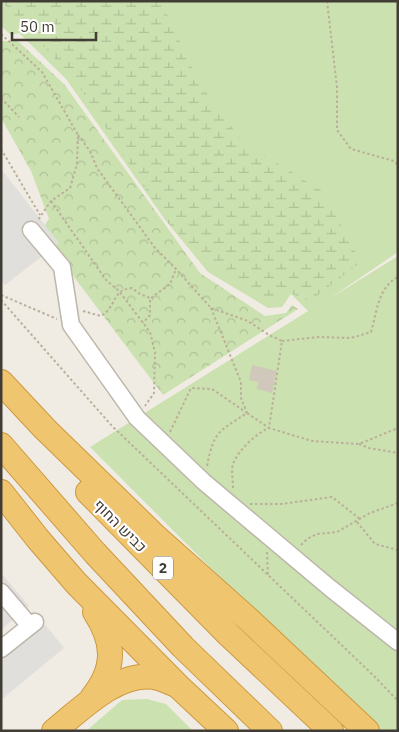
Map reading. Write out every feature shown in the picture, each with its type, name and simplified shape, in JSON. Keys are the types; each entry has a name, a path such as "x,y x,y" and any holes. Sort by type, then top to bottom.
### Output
{"highway":[{"path":"1,382 45,429 156,537 248,619 366,731"},
{"name":"כביש החוף","path":"1,399 15,417 122,528 228,634 331,731"},
{"path":"1,445 100,559 183,647 270,731"},
{"path":"1,492 76,583 178,686 226,731"},
{"path":"76,583 107,634 111,654 108,670 103,681 88,704"},
{"path":"54,731 109,688 132,678 155,677 178,686"}],"lane":[{"path":"31,230 62,267 71,324 137,418 204,482 330,588 398,642"},
{"path":"1,592 32,624 1,649"}],"path":[{"path":"326,1 337,87 337,130 351,149 394,161 398,164"},
{"path":"1,34 42,72 78,135 90,151 97,168 149,241 211,308 241,382 242,398 247,413"},
{"path":"1,98 19,117"},
{"path":"31,230 51,201 70,188 77,164 78,135"},
{"path":"1,149 40,215"},
{"path":"51,201 106,280 119,291 150,332 155,352 154,393 137,418"},
{"path":"150,298 170,284 176,268"},
{"path":"211,308 248,321 282,341 318,337 351,338 371,332 381,294 391,281 398,277"},
{"path":"1,295 71,324 81,310 101,316 106,313 119,291 124,289 132,288 150,298"},
{"path":"143,323 150,315 150,298"},
{"path":"1,300 112,426 398,701"},
{"path":"269,428 282,341"},
{"path":"164,445 191,388 212,389 269,428 312,441 359,444 369,448 398,453"},
{"path":"204,482 211,444 220,430 247,413"},
{"path":"269,428 261,431 247,443 233,464 233,505 281,504 332,497 360,519"},
{"path":"359,444 398,428"},
{"path":"291,555 306,539 317,534 337,532 370,513 398,503"},
{"path":"356,522 376,544 398,550"}],"green space":[{"path":"1,1 398,1 398,252 329,299 398,256 398,731 372,731 90,447 308,311 291,294 282,307 268,308 208,272 166,221 66,79 19,33 11,35 1,26"},
{"path":"1,1 161,1 199,83 242,141 322,191 361,262 310,301 287,292 277,302 266,300 208,265 166,221 74,79"},
{"path":"1,41 18,41 64,84 200,273 265,316 286,313 292,305 298,309 163,395 40,232 49,219 31,171 1,118"},
{"path":"147,699 166,704 193,731 86,731 122,700"}],"shaded area":[{"path":"1,169 59,243 5,285 1,281"},
{"path":"1,573 29,606 1,630"},
{"path":"34,611 64,648 1,700 1,638"}],"building":[{"path":"252,365 277,371 272,393 257,389 258,382 249,380"}]}
